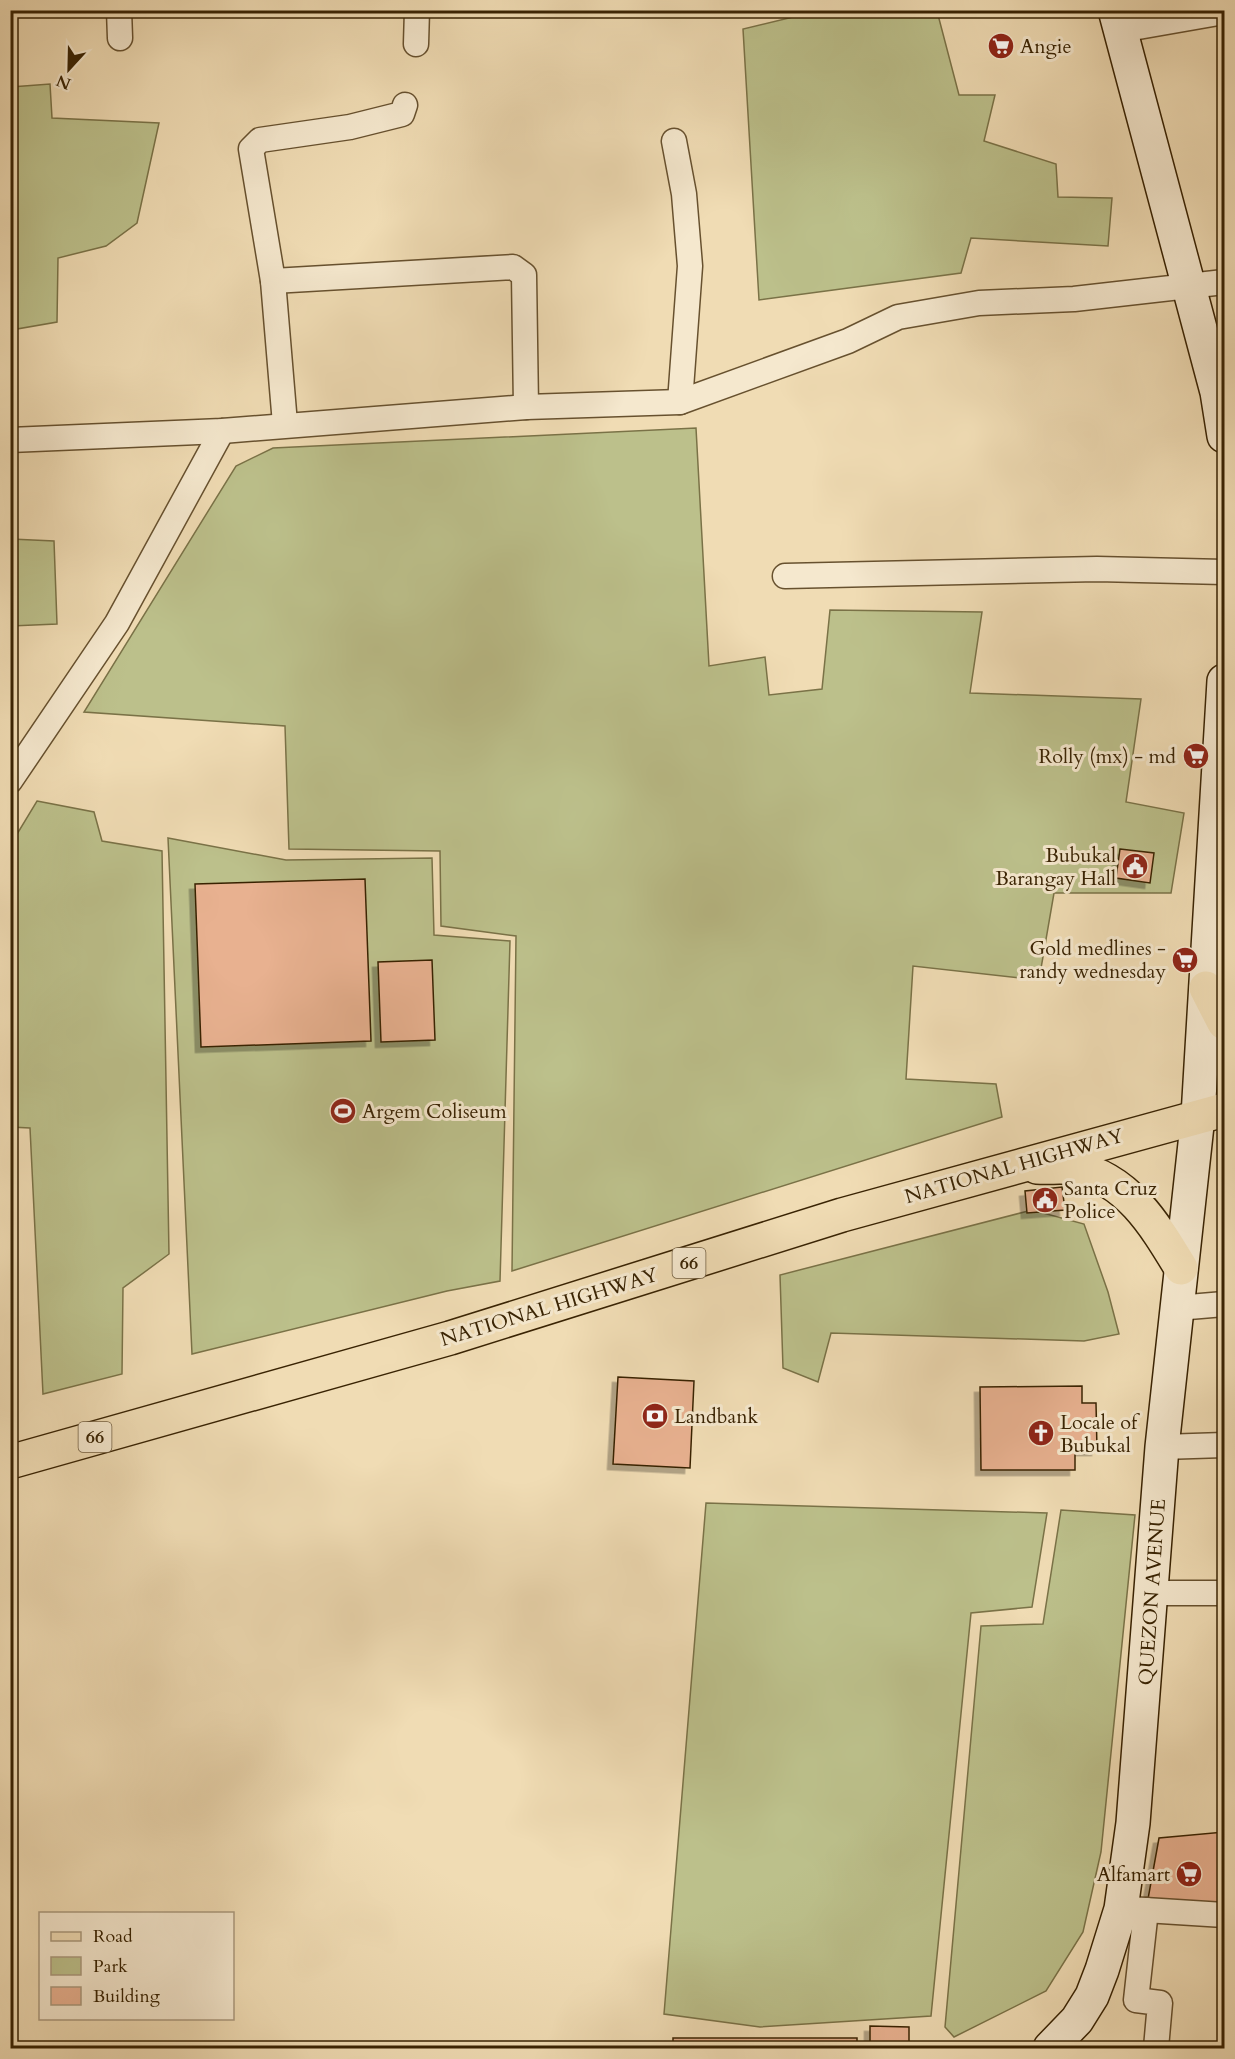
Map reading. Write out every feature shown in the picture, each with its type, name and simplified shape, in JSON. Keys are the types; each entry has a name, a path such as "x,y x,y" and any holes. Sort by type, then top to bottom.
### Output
{"main road":[{"path":"1118,20 1217,392 1224,436"},
{"name":"QUEZON AVENUE","path":"1050,2049 1077,2020 1092,1996 1133,1909 1133,1823 1162,1447 1181,1268 1211,1113 1206,988 1224,681"},
{"path":"1206,988 1224,1023"},
{"name":"NATIONAL HIGHWAY","path":"10,1462 450,1338 842,1215 1211,1113"},
{"path":"1009,1167 1074,1168 1108,1180 1133,1199 1155,1224 1181,1268"}],"street":[{"path":"119,10 120,38"},
{"path":"416,44 417,10"},
{"path":"1118,20 1224,12"},
{"path":"285,424 273,281 251,149 260,140 350,127 402,114 405,105"},
{"path":"674,141 684,195 690,266 680,402"},
{"path":"273,281 513,267 524,275 526,406"},
{"path":"10,440 222,431 285,424 526,406 680,402 848,341 898,317 979,303 1074,299 1224,282"},
{"path":"10,781 117,623 222,431"},
{"path":"785,576 1096,569 1224,572"},
{"path":"1177,1308 1224,1304"},
{"path":"1162,1447 1224,1445"},
{"path":"1152,1593 1224,1593"},
{"path":"1156,2049 1160,2003 1136,2000 1133,1909 1224,1915"}],"green space":[{"path":"822,10 937,11 959,95 995,95 984,141 1056,164 1058,197 1112,198 1108,246 971,238 961,273 759,300 743,29"},
{"path":"50,84 52,118 159,123 137,223 106,246 58,258 57,322 11,330 11,87"},
{"path":"696,428 709,666 765,657 769,695 822,689 830,610 982,612 970,693 1141,699 1126,802 1184,813 1171,893 1054,893 1039,980 913,966 906,1079 996,1084 1002,1117 512,1271 516,936 441,926 440,851 289,849 285,726 84,712 236,466 273,448"},
{"path":"11,539 54,541 57,624 11,626"},
{"path":"37,801 94,812 102,841 162,851 169,1254 123,1288 122,1374 43,1394 30,1128 10,1127 11,844"},
{"name":"Argem Coliseum","path":"168,838 286,860 432,858 434,935 510,941 500,1281 447,1291 192,1354"},
{"path":"1032,1210 1084,1224 1108,1292 1119,1334 1084,1341 831,1333 818,1382 783,1368 780,1275"},
{"path":"706,1503 1047,1513 1032,1607 971,1613 931,2016 760,2027 664,2014"},
{"path":"1061,1510 1135,1515 1101,1852 1083,1932 1046,1991 954,2037 945,2027 981,1626 1043,1624"}],"building":[{"name":"Bubukal Barangay Hall","path":"1120,849 1154,853 1150,883 1116,878"},
{"path":"365,879 371,1041 201,1047 195,884"},
{"path":"432,960 435,1040 381,1042 378,962"},
{"name":"Santa Cruz Police","path":"1062,1187 1065,1210 1027,1213 1025,1191"},
{"path":"618,1377 694,1381 690,1468 613,1464"},
{"path":"1082,1386 1082,1403 1096,1403 1097,1450 1075,1450 1075,1470 981,1470 980,1387"},
{"name":"Alfamart","path":"1224,1832 1224,1915 1146,1910 1159,1838"},
{"path":"870,2026 909,2027 909,2048 870,2048"},
{"path":"673,2038 857,2038 857,2048 673,2048"}],"place":[{"name":"Angie","path":"1001,46"},
{"name":"Rolly (mx) - md","path":"1196,756"},
{"name":"Bubukal Barangay Hall","path":"1135,866"},
{"name":"Gold medlines - randy wednesday","path":"1185,960"},
{"name":"Argem Coliseum","path":"343,1111"},
{"name":"Santa Cruz Police","path":"1045,1200"},
{"name":"Landbank","path":"655,1416"},
{"name":"Locale of Bubukal","path":"1041,1433"},
{"name":"Alfamart","path":"1189,1874"}]}
